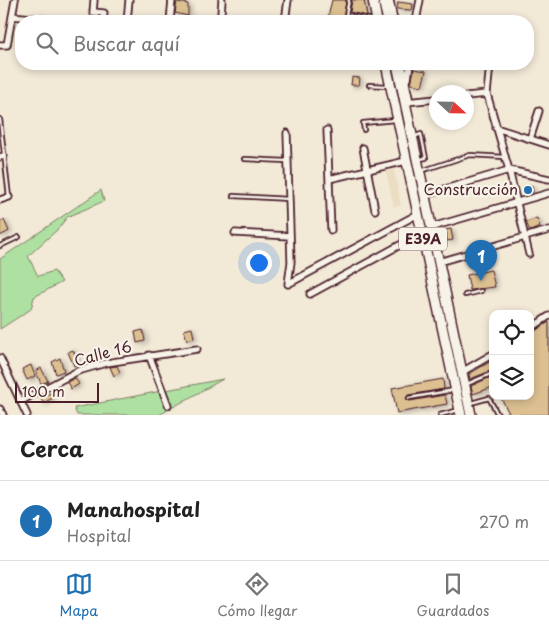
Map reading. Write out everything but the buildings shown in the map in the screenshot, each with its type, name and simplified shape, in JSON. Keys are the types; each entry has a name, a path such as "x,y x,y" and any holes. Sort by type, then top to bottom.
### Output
{"main road":[{"path":"373,0 376,15"},
{"path":"383,0 387,15"},
{"name":"E39A","path":"387,70 456,390 458,413"},
{"name":"E39A","path":"398,70 471,415"},
{"path":"426,252 436,250"}],"street":[{"path":"0,44 7,45 14,0"},
{"path":"94,0 93,12 104,13 104,15"},
{"path":"128,15 130,0"},
{"path":"171,15 172,0"},
{"path":"221,13 222,0"},
{"path":"286,15 288,0"},
{"path":"390,0 393,15"},
{"path":"417,15 420,0"},
{"path":"404,70 407,84"},
{"path":"409,70 406,100 429,99"},
{"path":"489,70 487,94 509,170 529,254"},
{"path":"474,95 487,94"},
{"path":"530,139 538,111"},
{"path":"496,128 549,145"},
{"path":"327,130 331,230"},
{"path":"287,133 291,262 288,284 418,214"},
{"path":"363,148 376,210"},
{"path":"329,179 406,161"},
{"path":"425,195 509,170 549,179"},
{"path":"432,227 549,193"},
{"path":"0,200 9,197"},
{"path":"439,262 549,230"},
{"path":"310,294 422,233"},
{"path":"235,234 290,236"},
{"path":"534,325 549,316"},
{"name":"Calle 16","path":"21,402 78,371 106,363 149,355 197,349"},
{"path":"149,355 168,405"},
{"path":"462,372 491,355"},
{"path":"1,361 3,370 27,415"},
{"path":"0,409 3,415"}],"lane":[{"path":"346,15 348,0"},
{"path":"369,85 391,86"},
{"path":"0,119 2,156 9,197"},
{"path":"364,130 364,123 398,119"},
{"path":"420,171 470,155 505,158"},
{"path":"244,159 288,160"},
{"path":"233,196 289,199"},
{"path":"0,246 19,237"},
{"path":"465,295 481,291"},
{"path":"465,385 489,375"},
{"path":"409,398 456,390"},
{"path":"469,404 489,398 498,415"},
{"path":"440,415 458,413"}],"shaded area":[{"path":"394,170 401,205 394,207 386,171"}],"green space":[{"path":"101,190 104,201 67,217 58,229 28,256 38,276 54,271 62,282 34,297 31,309 0,329 0,259"},
{"path":"223,379 159,415 77,415 74,408"}],"place":[{"name":"Construcción","path":"528,190"},
{"name":"Manahospital","path":"481,281"}]}
